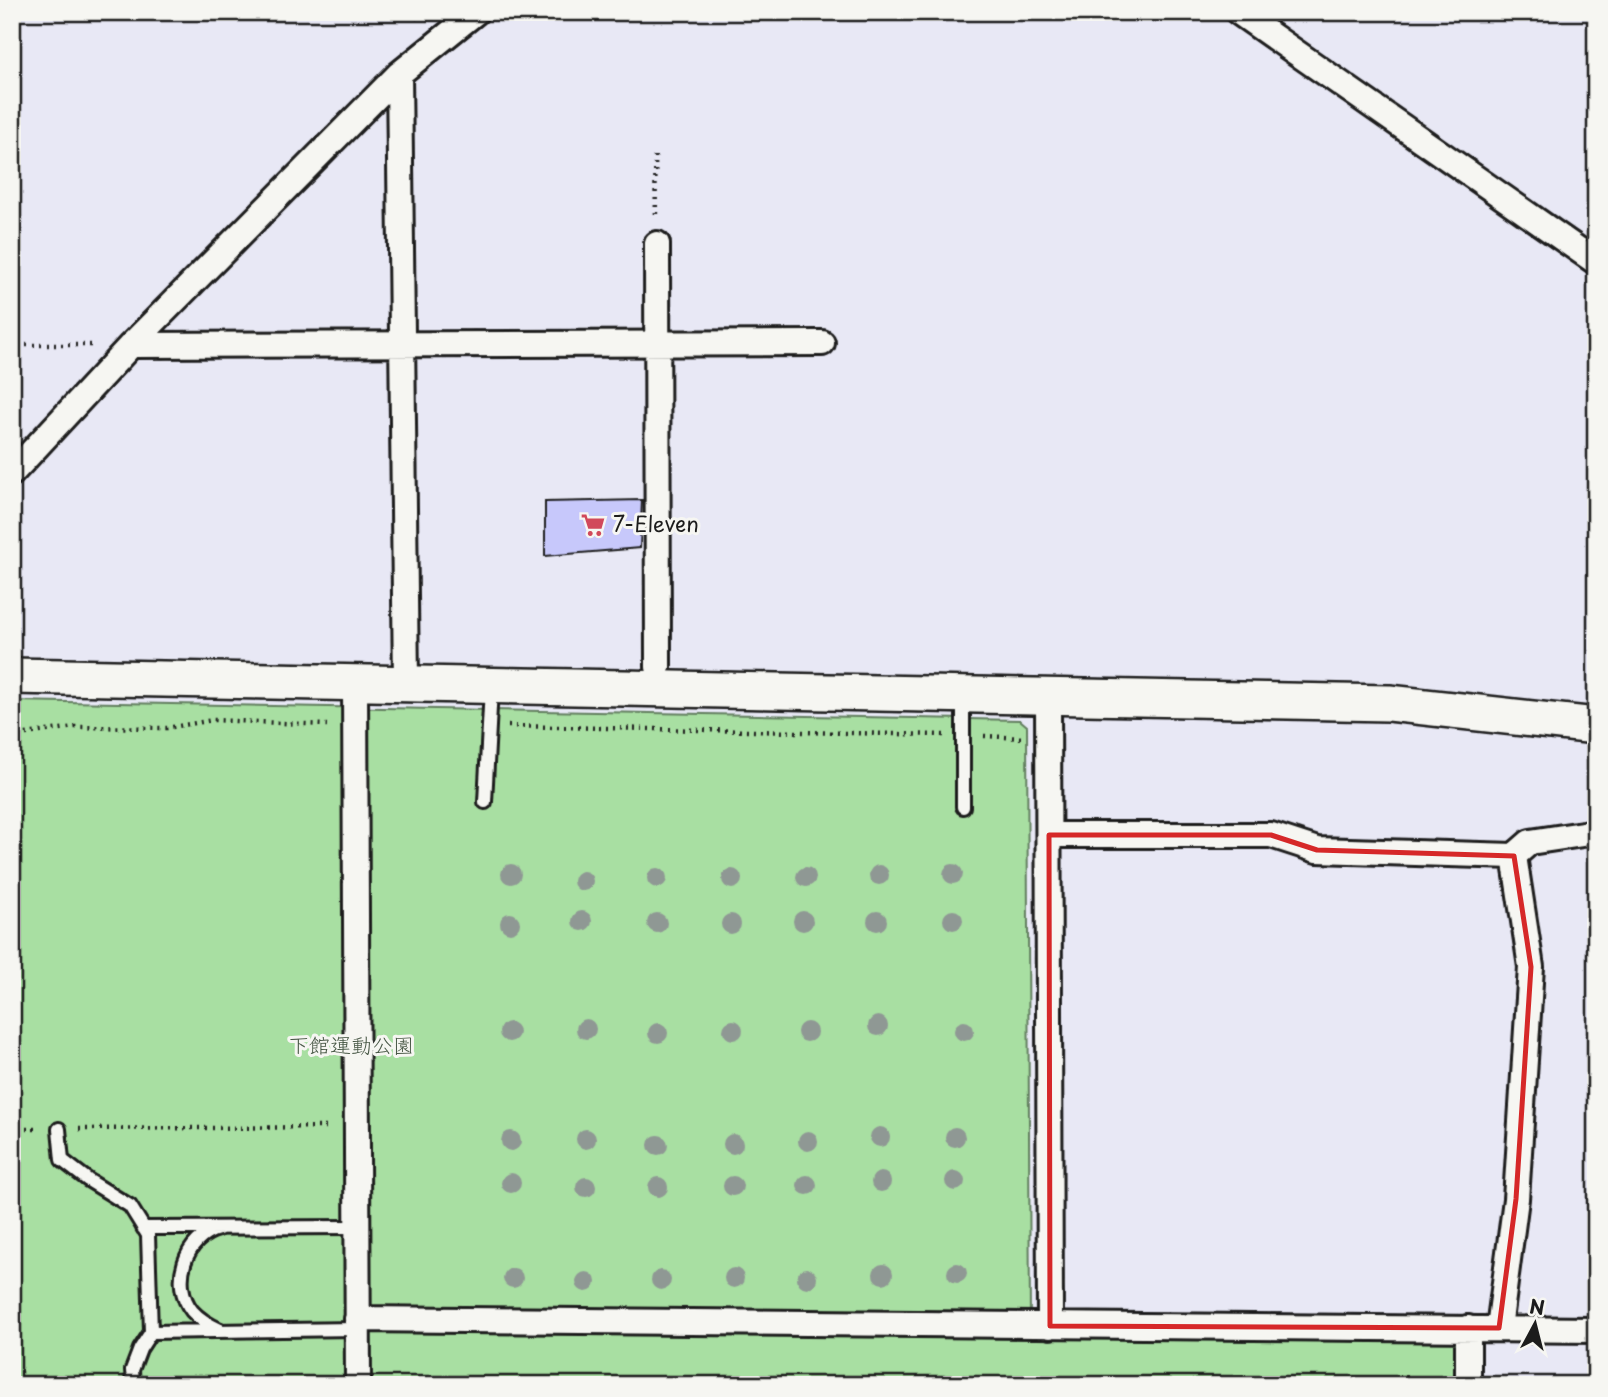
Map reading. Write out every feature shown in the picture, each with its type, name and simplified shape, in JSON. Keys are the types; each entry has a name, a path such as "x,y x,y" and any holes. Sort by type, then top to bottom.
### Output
{"street":[{"path":"12,473 131,345 399,74 476,12"},
{"path":"1238,12 1596,261"},
{"path":"399,74 406,682"},
{"path":"657,244 658,667"},
{"path":"131,345 822,343"},
{"path":"12,676 1390,703 1596,726"},
{"path":"355,682 358,1385"},
{"path":"1048,696 1050,1326"},
{"path":"1049,835 1270,835 1317,850 1514,856 1530,842 1596,832"},
{"path":"1499,1328 1516,1199 1531,967 1514,856"},
{"path":"357,1324 1596,1330"},
{"path":"1468,1328 1468,1385"}],"lane":[{"path":"485,803 492,684"},
{"path":"963,694 963,807"},
{"path":"59,1129 62,1160 130,1206 148,1236 151,1332 140,1349 132,1370 133,1385"},
{"path":"143,1227 356,1227"},
{"path":"230,1227 212,1231 197,1241 186,1256 181,1273 183,1292 190,1309 203,1322 220,1330 238,1332"},
{"path":"151,1332 238,1332 357,1324"}],"path":[{"path":"655,156 657,244"},
{"path":"12,345 131,345"},
{"path":"12,736 75,727 167,728 213,720 327,725"},
{"path":"490,726 1030,738"},
{"path":"12,1129 330,1127"}],"highlighted area":[{"path":"1049,835 1271,835 1317,850 1514,856 1531,967 1516,1199 1499,1328 1050,1326"}],"green space":[{"name":"下館運動公園","path":"12,701 1020,720 1027,726 1030,1332 1450,1334 1459,1344 1459,1385 12,1385"}],"building":[{"name":"7-Eleven","path":"642,500 640,548 545,556 545,502"}],"place":[{"name":"7-Eleven","path":"593,525"}]}
